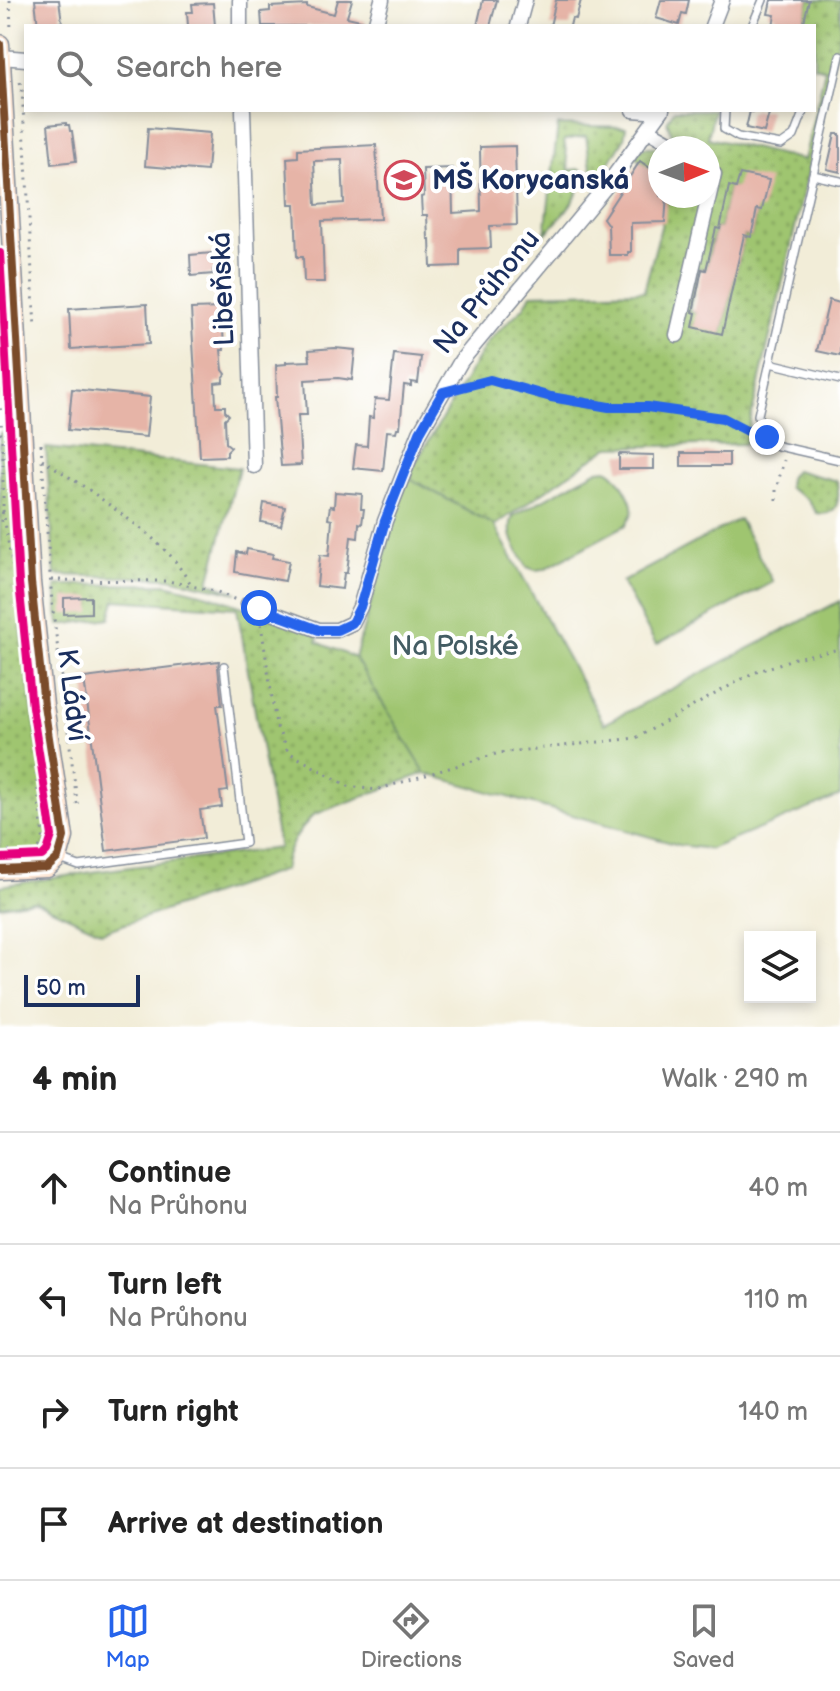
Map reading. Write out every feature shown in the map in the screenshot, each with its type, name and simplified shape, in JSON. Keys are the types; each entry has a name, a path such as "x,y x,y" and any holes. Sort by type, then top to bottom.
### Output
{"street":[{"path":"240,0 240,24"},
{"path":"376,24 382,0"},
{"path":"519,24 525,0"},
{"path":"713,24 722,0"},
{"name":"K Ládví","path":"0,44 15,58 2,128 31,582 44,705 64,837 58,858"},
{"name":"Libeňská","path":"243,112 254,466"},
{"name":"Na Průhonu","path":"254,606 319,630 337,630 352,623 360,607 385,521 420,432 461,361 602,191 660,112"},
{"path":"648,130 659,136"},
{"path":"677,335 706,208"},
{"path":"0,417 21,416"},
{"path":"0,870 47,868 58,858"}],"lane":[{"path":"753,24 763,0"},
{"path":"840,56 758,415 760,427 778,446 840,460"},
{"path":"725,112 724,129 738,137 781,145 794,136 803,112"},
{"path":"813,175 840,181"},
{"path":"770,363 840,380"},
{"path":"58,858 79,866 245,843 224,666"}],"path":[{"path":"10,0 11,32 16,38 15,58 22,88 35,337"},
{"path":"443,392 490,380 551,397 609,407 647,407 723,418 748,431 760,427"},
{"path":"0,433 3,437 3,510 0,526"},
{"path":"776,500 788,448"},
{"path":"42,459 147,533 173,558 193,586"},
{"path":"31,582 168,581 215,591 254,606 276,725 288,752 348,786 376,790 499,753 636,738 751,674 795,658 840,649"}],"green space":[{"path":"809,0 840,0 840,33 745,444 609,447 494,526 604,724 783,632 713,697 455,762 313,815 294,840 284,870 102,932 33,901 0,906 0,886 279,848 237,608 115,600 110,618 59,625 56,585 166,584 209,595 319,634 317,642 355,658 407,477 489,340 524,307 531,294 644,291 662,223 661,208 720,208 720,141 804,160 825,69 816,67 816,24 803,24","holes":["729,187 736,188 756,214 751,236 744,235 722,333 689,311 699,268 706,270 715,228 720,229"]},
{"path":"673,112 714,112 708,136 671,136 667,122"},
{"path":"558,125 626,127 624,139 597,183 586,136 564,140 569,170 581,169 582,177 571,204 545,234"},
{"path":"643,147 648,147 648,169 635,156"},
{"path":"5,432 14,444 23,649 52,831 41,853 42,858 0,862 0,433"},
{"path":"46,448 239,468 209,582 237,593 169,578 55,575"},
{"path":"607,469 620,482 631,502 632,513 626,525 544,569 527,567 512,536 513,516 598,470"},
{"path":"795,470 837,481 838,500 834,510 817,513 807,499 788,487 789,478"},
{"name":"Na Polské","path":"407,477 494,525 604,724 840,601 840,796 710,849 679,845 426,774 355,658"},
{"path":"739,519 773,582 656,645 622,582"}],"building":[{"path":"35,0 59,0 62,22 38,24"},
{"path":"338,0 352,0 347,17 365,21 365,24 262,24 261,12 270,11 270,7 307,5 334,14"},
{"path":"483,0 497,0 491,24 477,24"},
{"path":"556,0 581,0 576,19 572,18 570,24 550,24"},
{"path":"661,0 689,0 686,14 682,13 679,24 656,18"},
{"path":"771,0 809,0 803,24 773,24 775,15 768,14"},
{"path":"213,3 215,24 188,24 187,12 193,12 192,4"},
{"path":"750,112 769,112 764,132 746,128"},
{"path":"66,123 72,131 76,161 52,164 48,125"},
{"path":"148,128 210,133 207,171 145,166"},
{"path":"835,134 840,134 840,172 827,169"},
{"path":"376,145 380,219 322,221 324,282 304,282 303,257 297,257 295,204 289,204 287,158 298,157 298,149","holes":["342,160 344,203 316,205 314,161"]},
{"path":"515,146 517,225 490,226 491,248 460,249 460,266 431,267 427,215 422,215 423,169 452,168 453,213 481,211 480,147"},
{"path":"640,161 648,167 648,208 666,208 665,222 631,223 631,252 628,255 609,255 608,225 603,218"},
{"path":"740,174 769,180 762,210 757,209 751,237 744,235 722,334 693,327 696,313 693,312 702,269 706,270 716,228 720,229 729,186 736,188"},
{"path":"212,253 212,259 218,264 213,274 191,276 190,255"},
{"path":"829,300 840,303 840,356 817,351"},
{"path":"147,304 149,344 71,349 69,309"},
{"path":"222,308 224,350 221,350 226,374 223,382 215,383 216,406 225,406 229,415 225,419 226,443 231,447 227,456 200,457 191,309"},
{"path":"309,350 355,350 352,380 305,380 307,415 298,415 301,465 281,466 275,397 276,365 310,361"},
{"path":"394,354 421,357 418,383 404,385 400,428 396,432 387,431 383,471 353,468 356,445 367,446 369,417 373,418 375,399 389,400"},
{"path":"72,389 150,397 146,437 68,430"},
{"path":"681,453 729,453 729,466 681,466"},
{"path":"619,454 654,455 654,469 619,469"},
{"path":"335,492 362,494 361,509 364,509 358,538 351,537 342,589 317,586 320,555 329,556 332,520 328,519 330,506 334,507"},
{"path":"264,503 285,507 281,526 261,522"},
{"path":"247,549 289,561 285,581 235,572 237,552 246,554"},
{"path":"91,597 91,613 64,614 64,598"},
{"path":"219,661 222,705 217,705 228,791 220,792 222,807 200,810 204,838 106,851 84,678"}],"transit line":[{"path":"0,44 31,582 44,705 64,837 58,858 47,868 0,870"},
{"path":"0,253 19,583 32,707 52,836 42,856 0,858"}],"place":[{"name":"MŠ Korycanská","path":"404,180"}],"route":[{"path":"259,608 319,630 337,630 352,623 360,607 385,521 420,432 443,392 490,380 551,397 609,407 647,407 723,418 748,431 760,427 767,437"}]}
